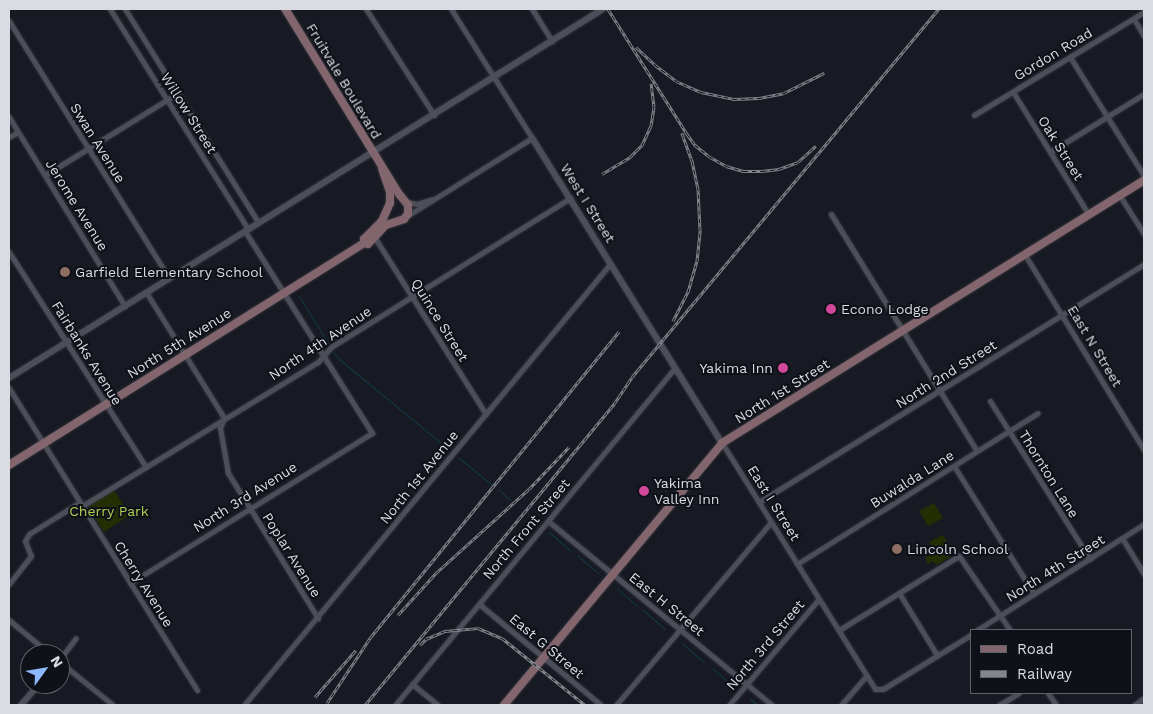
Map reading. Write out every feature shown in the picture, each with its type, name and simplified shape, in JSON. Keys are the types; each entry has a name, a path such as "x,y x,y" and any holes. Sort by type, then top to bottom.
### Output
{"main road":[{"name":"Fruitvale Boulevard","path":"285,9 404,201"},
{"name":"Fruitvale Boulevard","path":"382,167 382,173 390,192 389,215 397,220"},
{"name":"North 1st Street","path":"504,705 722,443 1144,180"},
{"path":"389,206 395,199 404,201 409,208 406,216 397,220"},
{"name":"North 5th Avenue","path":"364,243 364,239 382,222 389,206"},
{"name":"North 5th Avenue","path":"9,465 364,243 368,244 386,225 397,220"}],"street":[{"name":"Willow Street","path":"110,9 168,99 284,294 372,432"},
{"name":"Willow Street","path":"126,9 258,222"},
{"path":"115,16 126,9"},
{"path":"366,9 434,114"},
{"name":"West I Street","path":"451,9 660,344"},
{"path":"532,9 552,41"},
{"path":"9,378 603,9"},
{"name":"Gordon Road","path":"974,116 1144,12"},
{"path":"1134,19 1144,36"},
{"name":"Swan Avenue","path":"9,20 169,278"},
{"path":"1070,57 1144,176"},
{"name":"Oak Street","path":"1013,92 1089,215"},
{"path":"45,175 178,93"},
{"path":"1050,152 1144,94"},
{"name":"Jerome Avenue","path":"9,117 125,306"},
{"path":"9,137 18,132"},
{"path":"406,216 532,138"},
{"path":"1120,196 1144,234"},
{"path":"404,201 417,204 435,198"},
{"name":"North 4th Avenue","path":"9,584 31,556 25,541 29,534 318,362 331,347 570,198"},
{"path":"831,214 902,332 978,451"},
{"name":"Quince Street","path":"375,238 486,414"},
{"name":"Fairbanks Avenue","path":"9,252 146,466"},
{"name":"East N Street","path":"1025,254 1144,450"},
{"name":"North 1st Avenue","path":"244,705 610,264"},
{"name":"North 2nd Street","path":"758,502 1144,264"},
{"path":"146,292 224,418"},
{"name":"East I Street","path":"660,344 839,630 865,676"},
{"name":"North Front Street","path":"395,705 675,368"},
{"name":"Cherry Avenue","path":"9,388 197,690"},
{"name":"Thornton Lane","path":"990,401 1090,559"},
{"name":"Buwalda Lane","path":"797,564 1038,413"},
{"name":"Poplar Avenue","path":"224,418 220,428 228,473 318,618"},
{"name":"North 3rd Avenue","path":"130,583 372,432"},
{"path":"954,466 1034,594"},
{"name":"East H Street","path":"548,521 772,705"},
{"path":"616,705 771,522"},
{"name":"North 4th Street","path":"979,629 1144,524"},
{"path":"1122,538 1144,574"},
{"path":"839,630 959,556 1009,629"},
{"path":"898,593 937,655"},
{"name":"North 3rd Street","path":"729,705 819,599"},
{"name":"East G Street","path":"478,604 601,705"},
{"path":"9,620 38,644"},
{"path":"841,705 865,676 879,691 970,635"},
{"path":"70,646 76,638"},
{"path":"70,668 113,705"},
{"path":"412,684 438,705"},
{"path":"21,705 30,694"},
{"path":"999,705 1016,694"},
{"path":"1049,694 1056,705"},
{"path":"1134,705 1144,698"}],"green space":[{"name":"Cherry Park","path":"114,490 130,515 104,532 88,507"},
{"path":"934,503 943,518 928,526 919,511"},
{"path":"943,535 948,544 954,545 958,552 936,565 933,561 928,564 925,558 935,552 929,542"}],"waterway":[{"path":"299,296 328,343"},
{"path":"332,351 339,359 448,449"},
{"path":"459,458 492,485"},
{"path":"499,490 510,500"},
{"path":"528,514 538,523"},
{"path":"549,532 570,550"},
{"path":"577,555 598,573"},
{"path":"617,588 637,606"},
{"path":"643,610 665,629"},
{"path":"682,643 704,662"},
{"path":"711,667 730,684"},
{"path":"750,699 758,705"}],"railway":[{"path":"608,9 687,134 695,145 710,157 726,166 744,171 762,171 779,169 798,162 816,146"},
{"path":"365,705 614,404 632,377 939,9"},
{"path":"636,47 676,81 701,92 733,99 759,98 784,93 824,73"},
{"path":"602,174 630,157 642,145 651,126 654,107 651,83"},
{"path":"673,321 688,292 697,261 700,230 698,189 692,161 682,133"},
{"path":"327,703 370,638 619,332"},
{"path":"398,615 436,573 529,489 569,447"},
{"path":"420,645 426,639 445,631 478,628 502,638 585,705"},
{"path":"315,697 356,650"}],"place":[{"name":"Garfield Elementary School","path":"65,272"},
{"name":"Econo Lodge","path":"831,309"},
{"name":"Yakima Inn","path":"783,368"},
{"name":"Yakima Valley Inn","path":"644,491"},
{"name":"Lincoln School","path":"897,549"}]}
